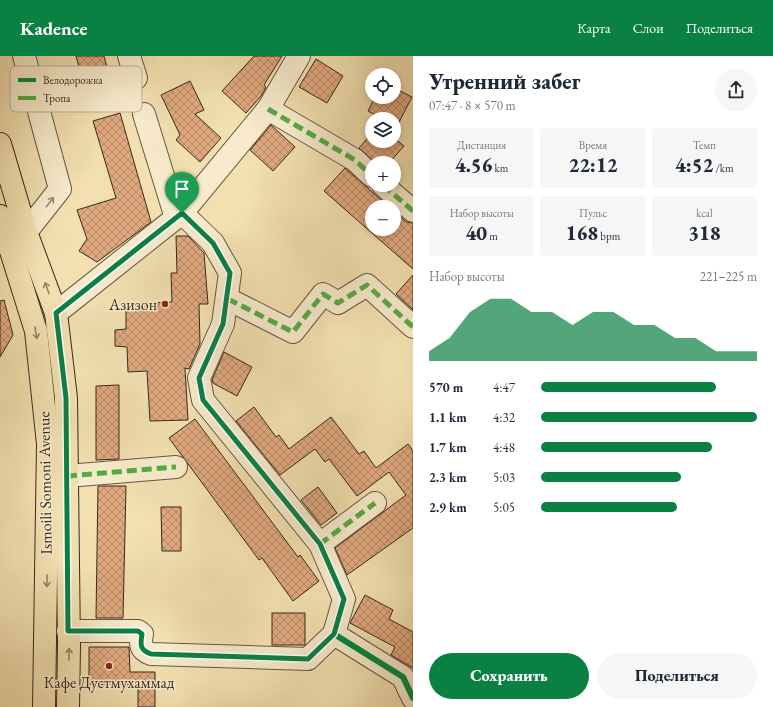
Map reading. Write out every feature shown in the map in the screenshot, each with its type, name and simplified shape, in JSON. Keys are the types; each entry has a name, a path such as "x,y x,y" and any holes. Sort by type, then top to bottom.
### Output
{"main road":[{"name":"Ismoili Somoni Avenue","path":"0,144 26,232 56,313 66,398 68,707"},
{"name":"Ismoili Somoni Avenue","path":"0,216 36,331 48,444 44,707"}],"street":[{"path":"24,56 27,66"},
{"path":"129,56 132,66"},
{"path":"56,313 179,216 268,109 300,56"},
{"path":"268,109 354,160 365,170"},
{"path":"26,232 60,189 39,112"},
{"path":"68,631 138,631 142,634 140,645 144,652 151,654 308,659 334,634 344,599 320,544 203,400 199,378 223,324 228,299 230,273 213,243 179,216 144,114"},
{"path":"391,192 413,211"},
{"path":"228,299 293,332 323,294 338,303 367,285 413,327"},
{"path":"67,476 176,467"},
{"path":"320,544 375,503"},
{"path":"334,634 402,677 413,698"}],"building":[{"path":"76,56 104,56 107,66 79,66"},
{"path":"254,56 282,56 264,85 266,87 262,95 246,113 222,91"},
{"path":"316,59 343,76 327,103 299,87"},
{"path":"190,81 204,110 195,114 221,138 200,162 176,140 180,135 161,95"},
{"path":"401,92 412,97 401,118 401,112 368,111 372,104 401,104"},
{"path":"120,113 151,222 97,262 79,251 87,239 77,210 116,198 93,121"},
{"path":"271,125 295,147 273,171 250,150"},
{"path":"365,141 365,148 401,148 401,144 404,146 395,156 368,156 359,148"},
{"path":"345,168 365,186 365,192 372,192 381,200 365,200 365,227 324,191"},
{"path":"401,217 406,222 413,223 413,269 375,236 401,236"},
{"name":"Азизон","path":"176,236 188,236 204,253 208,304 199,304 200,344 189,369 185,368 188,420 150,421 147,371 128,372 127,347 115,346 115,330 126,329 126,304 172,302 171,273 177,273"},
{"path":"413,275 413,310 396,294"},
{"path":"4,300 13,335 0,357 0,301"},
{"path":"224,352 252,367 237,396 213,383 212,380"},
{"path":"119,385 119,459 96,460 96,386"},
{"path":"254,407 276,437 279,435 289,449 331,417 359,454 364,451 376,468 408,444 413,451 413,528 347,575 335,548 406,495 389,472 357,496 329,459 325,462 315,449 280,475 236,421"},
{"path":"195,419 298,557 300,555 319,581 293,601 262,558 259,560 169,438"},
{"path":"98,486 126,486 123,618 96,618"},
{"path":"318,487 337,513 321,525 301,500"},
{"path":"161,507 181,507 181,551 162,551"},
{"path":"365,595 393,610 389,619 413,632 413,668 391,655 395,647 350,623"},
{"path":"272,613 305,613 305,645 272,645"},
{"name":"Кафе Дустмухаммад","path":"89,647 129,647 130,672 155,672 155,707 138,707 138,685 89,684"}],"marked path":[{"path":"268,109 355,160 365,169"},
{"path":"391,192 413,211"},
{"path":"228,299 293,332 323,294 338,303 367,285 413,327"},
{"path":"67,476 176,467"},
{"path":"320,544 375,503"}],"cycle path":[{"path":"182,213 213,243 230,273 223,324 199,378 203,400 320,544 344,599 334,634"},
{"path":"68,631 138,631 142,634 141,644 143,649 151,654 308,659 334,634 403,677 413,698"}],"place":[{"name":"Азизон","path":"165,304"},
{"name":"Кафе Дустмухаммад","path":"109,666"}],"route":[{"path":"182,213 213,243 230,273 228,299 223,324 199,378 203,400 320,544 344,599 334,634 308,659 151,654 144,652 140,645 142,634 138,631 68,631 66,398 56,313 182,213"}]}
